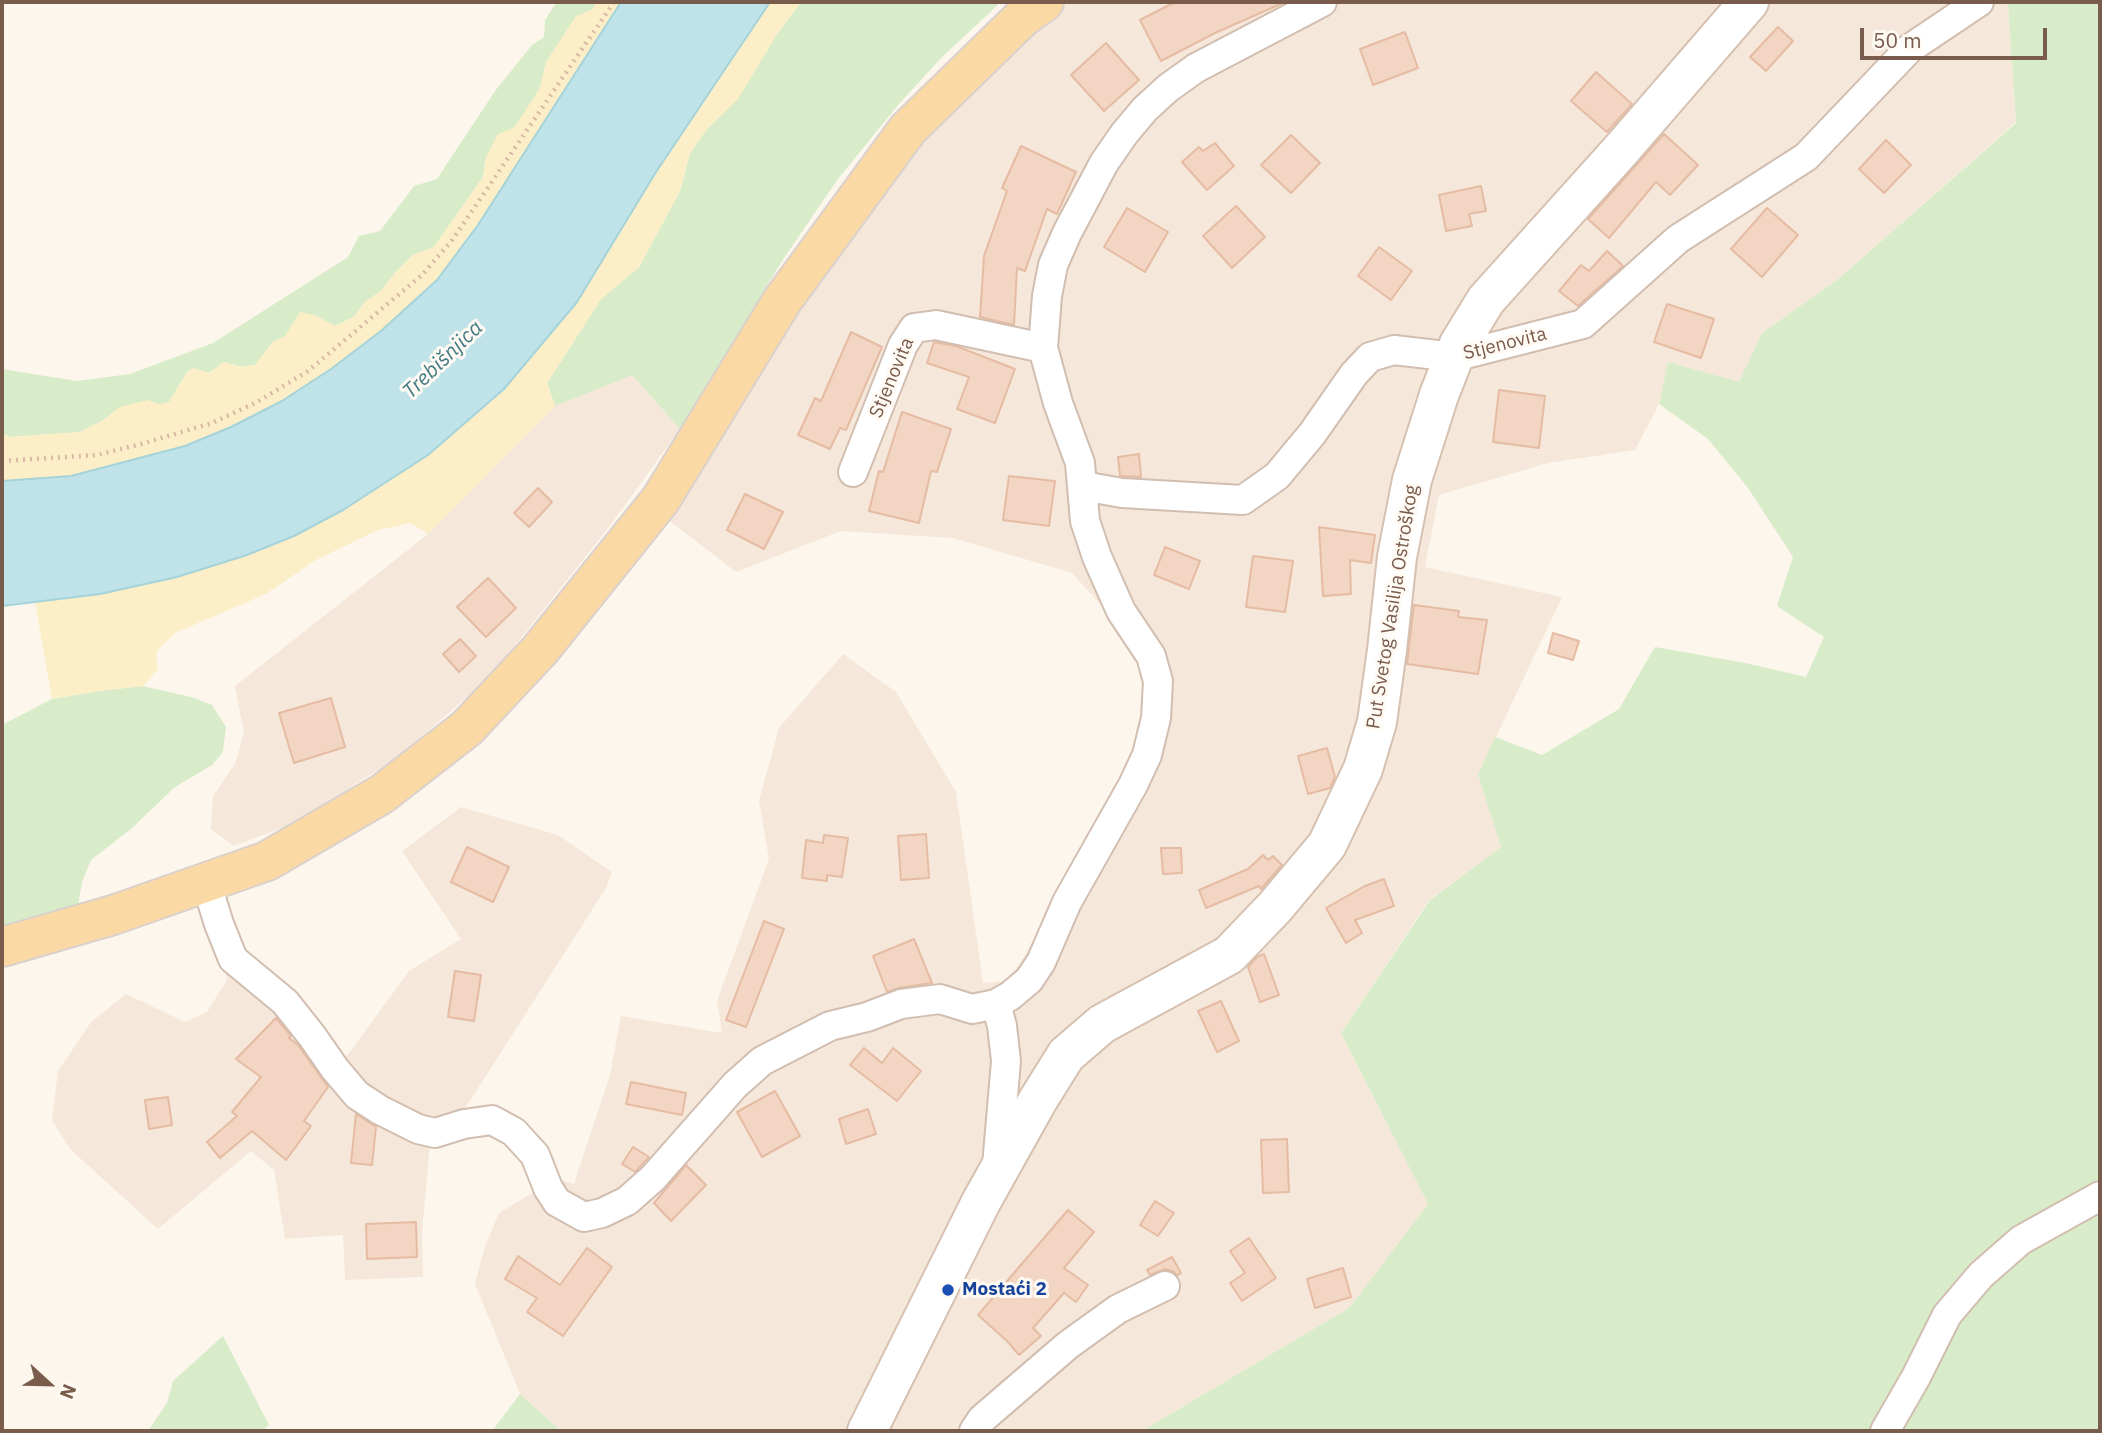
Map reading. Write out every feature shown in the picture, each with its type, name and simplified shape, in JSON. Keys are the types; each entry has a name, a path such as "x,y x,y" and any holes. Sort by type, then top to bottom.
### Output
{"main road":[{"path":"2,947 113,915 267,861 382,794 467,727 540,650 661,499 782,301 908,129 1023,17 1044,2"}],"street":[{"path":"206,882 233,959 285,1002 357,1094 380,1110 418,1129 435,1133 464,1124 492,1120 514,1132 536,1155 556,1202 584,1217 602,1213 627,1201 653,1178 735,1085 762,1061 830,1026 867,1017 901,1004 940,999 972,1009 996,1004 1010,996 1029,980 1041,962 1067,902 1133,785 1147,755 1156,718 1158,681 1151,656 1121,611 1085,521 1080,463 1058,403 1043,348 1047,296 1053,265 1104,163 1145,109 1196,68 1322,2"},
{"name":"Put Svetog Vasilija Ostroškog","path":"867,1431 996,1176 1066,1055 1102,1024 1229,956 1327,845 1363,769 1377,722 1397,557 1412,480 1438,395 1459,344 1486,300 1749,2"},
{"name":"Stjenovita","path":"1083,486 1122,493 1244,500 1277,476 1312,434 1354,374 1370,357 1394,350 1454,357 1583,324 1678,239 1806,157 1909,49 1979,2"},
{"name":"Stjenovita","path":"853,472 903,345 914,328 936,325 1043,348"},
{"path":"996,1004 1006,1060 996,1176"},
{"path":"1885,1431 1947,1315 1981,1275 2021,1240 2100,1196"},
{"path":"974,1431 982,1419 1068,1345 1118,1309 1165,1286"}],"path":[{"path":"2,461 97,455 153,441 212,423 257,402 308,371 422,275 453,239 614,2"}],"shaded area":[{"path":"1066,2 2010,2 2016,122 1837,280 1762,333 1739,383 1668,362 1659,404 1635,450 1548,463 1439,495 1425,567 1562,597 1478,775 1501,847 1429,900 1341,1033 1428,1204 1349,1308 1142,1431 561,1431 520,1394 475,1284 484,1249 499,1213 557,1178 574,1184 610,1075 621,1016 722,1033 717,1001 769,859 759,801 779,728 843,654 896,692 956,792 983,983 1007,981 1024,957 1131,764 1143,719 1146,679 1139,653 1072,573 953,538 841,531 736,572 667,519 832,257 913,149 974,83"},
{"path":"631,374 680,429 609,527 491,676 397,758 294,823 234,846 211,829 213,796 235,764 244,733 235,686 428,534 555,406"},
{"path":"461,807 558,835 612,872 606,888 459,1118 430,1143 422,1233 423,1277 345,1280 343,1235 285,1239 274,1170 251,1151 158,1229 70,1149 52,1120 58,1071 91,1022 126,994 185,1022 207,1012 227,980 224,967 247,958 304,1000 344,1060 409,971 461,939 402,851"}],"green space":[{"path":"557,2 598,2 546,62 541,88 515,127 486,157 483,177 434,247 413,255 382,290 365,302 354,317 335,326 314,315 273,342 255,365 241,367 224,362 209,373 194,369 188,371 169,402 121,407 80,432 10,437 2,433 2,369 77,381 130,374 213,343 348,257 359,236 380,231 414,186 437,179 495,91 532,45 544,37 545,20"},
{"path":"801,2 1001,2 941,58 898,105 838,179 782,261 680,429 632,375 555,406 547,383 601,299 639,267 680,191 690,153 706,130 738,98 777,34"},
{"path":"2010,2 2100,2 2100,1431 1142,1431 1349,1308 1428,1204 1341,1033 1430,900 1501,847 1478,775 1495,737 1542,755 1619,709 1655,647 1806,677 1824,637 1777,606 1793,557 1748,488 1708,439 1659,404 1668,362 1739,382 1762,333 1837,280 2016,123"},
{"path":"143,686 191,697 212,705 226,727 223,752 212,765 175,787 132,828 91,860 82,882 78,906 2,926 2,725 52,699"},
{"path":"223,1336 269,1425 262,1431 148,1431 167,1403 173,1381"},
{"path":"520,1394 561,1431 492,1431"}],"sand":[{"path":"598,2 621,2 478,225 437,280 381,331 331,369 282,401 231,427 185,446 71,476 2,481 2,433 10,437 80,432 102,421 120,407 148,400 159,404 169,402 188,371 194,368 209,373 224,362 241,367 255,365 273,342 285,336 300,312 314,315 335,326 354,317 365,302 382,290 413,255 434,247 483,177 486,157 498,134 515,127 540,88 546,62 576,16 591,10"},
{"path":"770,2 801,2 777,34 738,99 706,130 690,153 680,191 639,267 601,299 547,383 555,406 428,534 411,523 378,530 316,560 266,594 175,633 156,652 158,669 143,686 52,699 35,602 100,594 177,577 247,555 294,536 343,510 428,455 504,389 577,302 656,172"}],"water":[{"name":"Trebišnjica","path":"621,2 770,2 656,172 577,302 504,389 428,455 343,510 294,536 247,555 177,577 100,594 2,606 2,481 71,476 185,446 231,427 282,401 331,369 381,331 437,280 478,225"}],"building":[{"path":"1175,2 1285,2 1161,61 1140,20"},
{"path":"1778,27 1793,41 1766,71 1750,57"},
{"path":"1405,32 1418,68 1373,85 1360,49"},
{"path":"1106,43 1139,80 1104,111 1071,75"},
{"path":"1596,72 1632,104 1607,132 1571,101"},
{"path":"1664,134 1698,165 1670,195 1656,182 1609,238 1588,219"},
{"path":"1291,135 1320,163 1291,193 1261,165"},
{"path":"1886,140 1911,165 1884,193 1859,169"},
{"path":"1215,143 1234,166 1207,190 1182,162 1199,147 1203,151"},
{"path":"1021,146 1076,172 1057,214 1047,209 1025,271 1017,268 1014,325 980,317 984,256 1007,191 1002,188"},
{"path":"1481,186 1486,211 1469,214 1472,226 1446,231 1439,195"},
{"path":"1236,206 1265,237 1232,268 1203,236"},
{"path":"1127,208 1168,232 1145,272 1104,247"},
{"path":"1767,208 1798,235 1762,277 1731,249"},
{"path":"1379,247 1412,271 1391,300 1358,276"},
{"path":"1607,251 1623,266 1578,306 1559,291 1581,265 1589,271"},
{"path":"1667,304 1714,319 1701,358 1654,342"},
{"path":"851,332 882,347 846,430 840,428 830,449 798,435 815,398 821,401"},
{"path":"934,342 956,346 1015,369 995,423 957,409 969,377 927,363"},
{"path":"1499,390 1545,396 1539,448 1493,442"},
{"path":"902,412 951,429 937,472 931,471 919,523 869,511 879,471 883,472"},
{"path":"1139,454 1141,477 1120,476 1118,457"},
{"path":"1009,476 1055,481 1049,526 1003,520"},
{"path":"538,488 552,502 529,527 514,513"},
{"path":"745,494 783,512 764,549 727,530"},
{"path":"1319,527 1375,535 1371,563 1350,560 1351,594 1323,596"},
{"path":"1165,547 1200,561 1189,589 1154,575"},
{"path":"1253,556 1293,561 1285,612 1246,607"},
{"path":"488,578 516,608 486,637 457,607"},
{"path":"1414,605 1459,611 1458,617 1487,620 1478,674 1407,664"},
{"path":"1553,633 1579,641 1573,660 1548,653"},
{"path":"460,639 476,656 459,672 443,654"},
{"path":"331,698 345,747 294,763 279,713"},
{"path":"1327,748 1335,777 1330,788 1308,794 1298,756"},
{"path":"926,834 929,878 901,880 898,836"},
{"path":"824,835 848,838 842,877 827,875 827,881 802,878 806,840 823,843"},
{"path":"467,847 509,867 493,902 451,882"},
{"path":"1161,848 1181,848 1182,873 1163,874"},
{"path":"1263,855 1268,860 1273,856 1282,865 1261,889 1259,886 1206,908 1199,890 1248,869"},
{"path":"1384,879 1394,906 1355,920 1362,933 1346,943 1326,908 1365,886"},
{"path":"764,921 784,929 746,1027 726,1020"},
{"path":"914,939 932,983 887,992 873,956"},
{"path":"1264,954 1279,995 1260,1002 1248,967"},
{"path":"455,971 481,975 474,1021 448,1017"},
{"path":"1221,1001 1239,1041 1217,1052 1198,1011"},
{"path":"276,1018 328,1087 304,1121 311,1126 286,1160 252,1131 220,1158 207,1142 237,1116 232,1112 261,1077 236,1059"},
{"path":"864,1048 882,1063 893,1048 921,1071 897,1101 850,1065"},
{"path":"631,1082 686,1093 682,1115 626,1104"},
{"path":"775,1091 800,1136 762,1157 737,1112"},
{"path":"168,1097 172,1125 149,1129 145,1100"},
{"path":"868,1109 876,1134 846,1144 839,1119"},
{"path":"356,1114 376,1127 372,1165 351,1163"},
{"path":"1287,1139 1289,1192 1263,1193 1261,1140"},
{"path":"633,1147 649,1157 635,1172 622,1164"},
{"path":"686,1165 706,1185 671,1221 654,1203"},
{"path":"1155,1201 1174,1213 1158,1236 1140,1225"},
{"path":"1068,1210 1094,1232 1064,1268 1088,1285 1076,1302 1064,1293 1033,1328 1041,1336 1019,1355 978,1315"},
{"path":"416,1222 417,1257 367,1259 366,1224"},
{"path":"1249,1238 1276,1278 1242,1301 1230,1283 1245,1273 1230,1251"},
{"path":"587,1248 612,1267 563,1336 527,1312 537,1298 505,1279 518,1256 560,1285"},
{"path":"1172,1257 1181,1273 1177,1275 1165,1269 1150,1275 1147,1270"},
{"path":"1343,1268 1351,1297 1315,1308 1307,1279"}],"place":[{"name":"Mostaći 2","path":"948,1290"}]}
